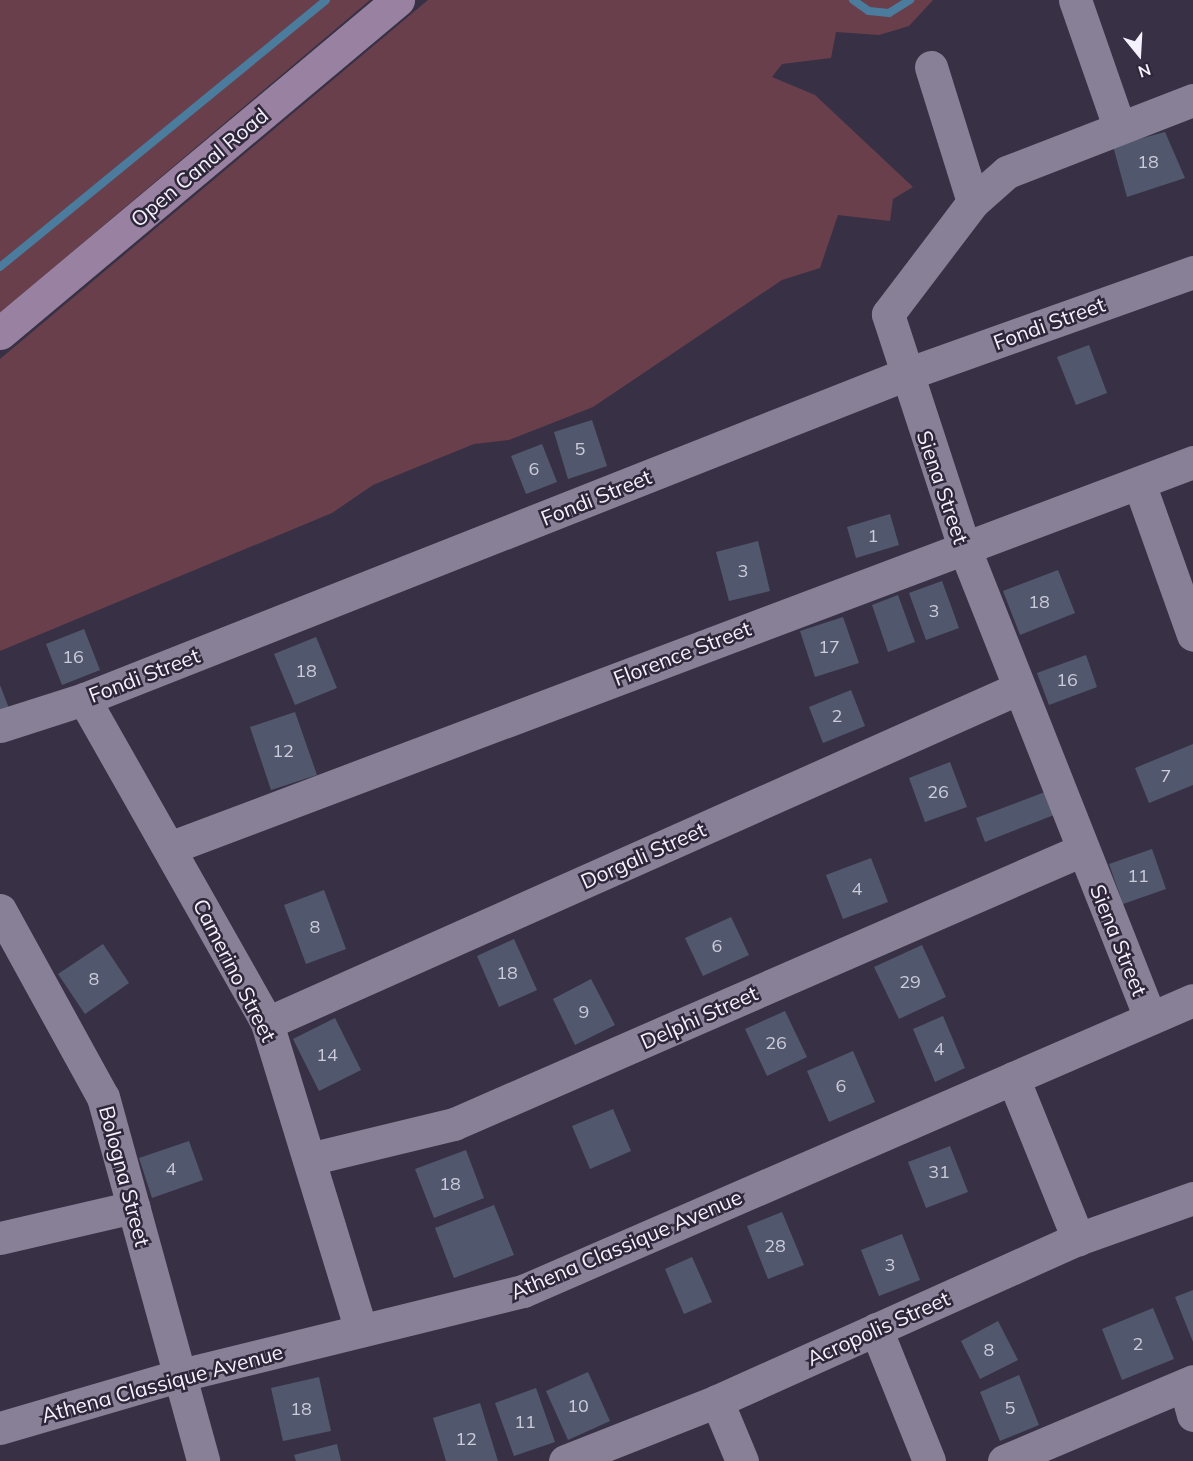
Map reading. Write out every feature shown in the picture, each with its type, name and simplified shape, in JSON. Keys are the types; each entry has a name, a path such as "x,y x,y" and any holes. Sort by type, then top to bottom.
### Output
{"main road":[{"name":"Open Canal Road","path":"0,333 398,0"}],"street":[{"path":"1075,0 1119,126"},
{"path":"931,67 973,202"},
{"name":"Siena Street","path":"1149,1015 964,546 904,375 888,314 973,202 1007,172 1119,126 1193,100"},
{"name":"Fondi Street","path":"0,726 84,699 904,375 1193,272"},
{"name":"Florence Street","path":"172,847 964,546 1193,462"},
{"path":"1138,483 1193,635"},
{"name":"Dorgali Street","path":"267,1023 1019,688"},
{"name":"Camerino Street","path":"84,699 172,847 267,1023 361,1330"},
{"name":"Delphi Street","path":"309,1159 454,1124 1082,850"},
{"name":"Bologna Street","path":"0,910 103,1097 203,1461"},
{"name":"Athena Classique Avenue","path":"0,1428 181,1375 523,1292 1012,1078 1149,1015 1193,1000"},
{"path":"1012,1078 1078,1239"},
{"name":"Acropolis Street","path":"565,1461 717,1401 1078,1239 1193,1198"},
{"path":"0,1238 133,1207"},
{"path":"876,1329 929,1461"},
{"path":"1004,1461 1190,1394"},
{"path":"717,1401 742,1461"}],"shaded area":[{"path":"0,0 370,0 0,313"},
{"path":"428,0 933,0 909,26 879,35 836,32 831,58 782,64 772,77 815,95 913,187 893,199 890,221 838,215 820,268 782,280 593,407 509,440 474,444 373,485 332,513 0,651 0,359"}],"building":[{"path":"1165,132 1185,178 1127,197 1113,146"},
{"path":"1089,345 1107,393 1076,405 1057,357"},
{"path":"592,420 607,466 568,479 554,432"},
{"path":"542,444 557,482 526,494 511,456"},
{"path":"890,514 899,545 856,558 847,527"},
{"path":"758,541 770,591 729,601 716,552"},
{"path":"1058,570 1075,613 1020,635 1003,591"},
{"path":"942,581 959,628 926,640 909,593"},
{"path":"898,595 915,642 888,652 872,605"},
{"path":"843,617 859,663 815,677 800,631"},
{"path":"84,629 100,670 62,685 46,644"},
{"path":"316,637 337,688 295,705 274,654"},
{"path":"1086,655 1097,687 1049,705 1037,673"},
{"path":"0,685 10,711 0,714"},
{"path":"851,690 865,726 823,743 809,707"},
{"path":"295,712 317,775 271,790 250,727"},
{"path":"1193,744 1193,785 1149,803 1135,768"},
{"path":"950,762 967,807 925,822 909,778"},
{"path":"1045,792 1054,815 985,842 976,818"},
{"path":"1152,849 1166,889 1123,904 1109,864"},
{"path":"871,858 888,902 843,919 826,875"},
{"path":"324,890 346,949 306,964 284,905"},
{"path":"731,917 749,955 703,976 685,938"},
{"path":"514,939 537,990 499,1007 477,956"},
{"path":"103,944 129,983 85,1014 58,974"},
{"path":"922,945 946,997 899,1019 874,967"},
{"path":"591,979 615,1025 575,1045 553,999"},
{"path":"785,1011 807,1057 767,1076 745,1029"},
{"path":"943,1016 965,1068 935,1082 913,1029"},
{"path":"335,1018 361,1070 319,1091 293,1039"},
{"path":"853,1051 875,1102 829,1122 807,1071"},
{"path":"613,1109 631,1151 590,1169 572,1126"},
{"path":"189,1141 203,1180 152,1198 139,1158"},
{"path":"950,1146 968,1192 926,1208 908,1162"},
{"path":"466,1150 484,1198 434,1218 415,1169"},
{"path":"494,1205 514,1255 454,1278 435,1228"},
{"path":"782,1212 804,1265 768,1279 747,1226"},
{"path":"902,1234 920,1280 879,1296 861,1250"},
{"path":"692,1257 712,1302 684,1314 665,1269"},
{"path":"1193,1290 1193,1342 1175,1297"},
{"path":"1153,1308 1174,1359 1122,1380 1102,1329"},
{"path":"998,1321 1018,1360 980,1379 961,1341"},
{"path":"588,1372 610,1421 568,1440 546,1391"},
{"path":"1019,1375 1039,1425 1000,1441 980,1392"},
{"path":"319,1377 331,1431 283,1441 271,1388"},
{"path":"536,1388 555,1442 514,1456 495,1403"},
{"path":"480,1403 498,1461 446,1461 433,1418"},
{"path":"337,1444 341,1461 296,1461 294,1455"}],"waterway":[{"path":"0,267 326,0"},
{"path":"853,0 869,11 889,13 910,0"}]}
